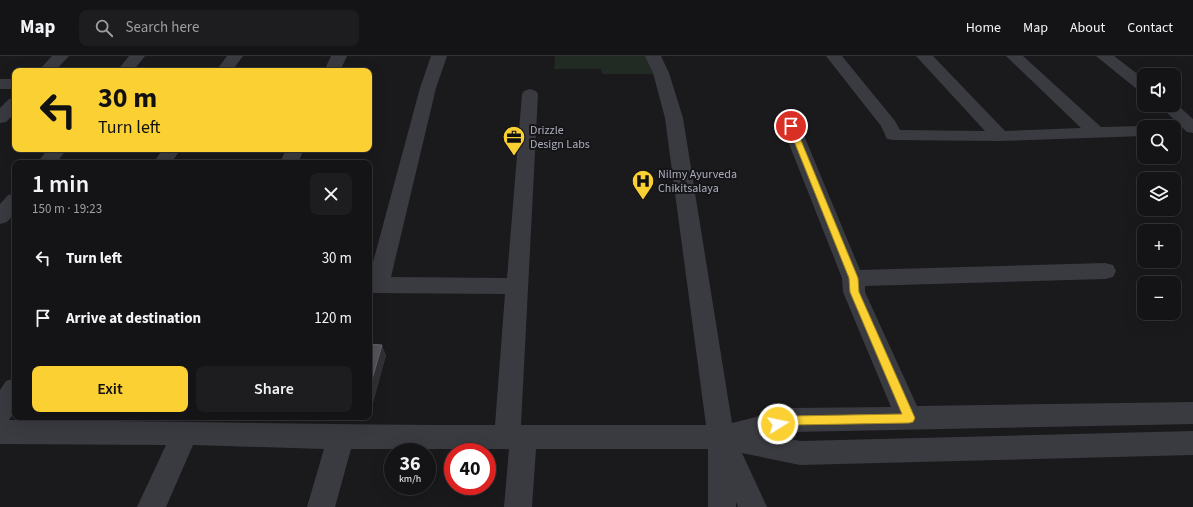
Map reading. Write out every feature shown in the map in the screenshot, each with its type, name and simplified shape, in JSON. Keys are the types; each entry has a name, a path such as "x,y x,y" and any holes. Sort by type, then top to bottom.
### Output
{"street":[{"path":"49,68 61,56"},
{"path":"127,68 137,56"},
{"path":"226,68 235,56"},
{"path":"333,68 339,56"},
{"path":"440,56 428,88 373,285 517,286"},
{"path":"653,56 661,73 674,118 721,437 722,507"},
{"path":"834,56 890,125 893,135 1000,136 1137,131"},
{"path":"924,56 1000,136"},
{"path":"1014,56 1096,132"},
{"path":"1104,56 1137,82"},
{"path":"0,84 12,84"},
{"path":"518,507 515,436 517,286 530,94"},
{"path":"0,118 12,105"},
{"path":"1175,112 1193,129"},
{"path":"791,126 853,278 854,292 909,418"},
{"path":"1181,130 1193,129"},
{"path":"49,160 55,152"},
{"path":"0,217 12,203"},
{"path":"853,278 1105,271"},
{"path":"0,412 12,393"},
{"path":"721,437 792,420 1193,413"},
{"path":"0,432 341,436 721,437 800,453 1193,443"},
{"path":"151,507 185,433"},
{"path":"321,507 341,436"},
{"path":"721,437 753,507"}],"shaded area":[{"path":"555,56 648,56 657,74 602,74 601,69 554,69"}],"building":[{"path":"372,344 382,345 372,380"}],"place":[{"name":"Drizzle Design Labs","path":"514,156"},
{"name":"Nilmy Ayurveda Chikitsalaya","path":"643,200"}],"route":[{"path":"778,424 792,420 909,418 854,292 853,278 791,126"}]}
